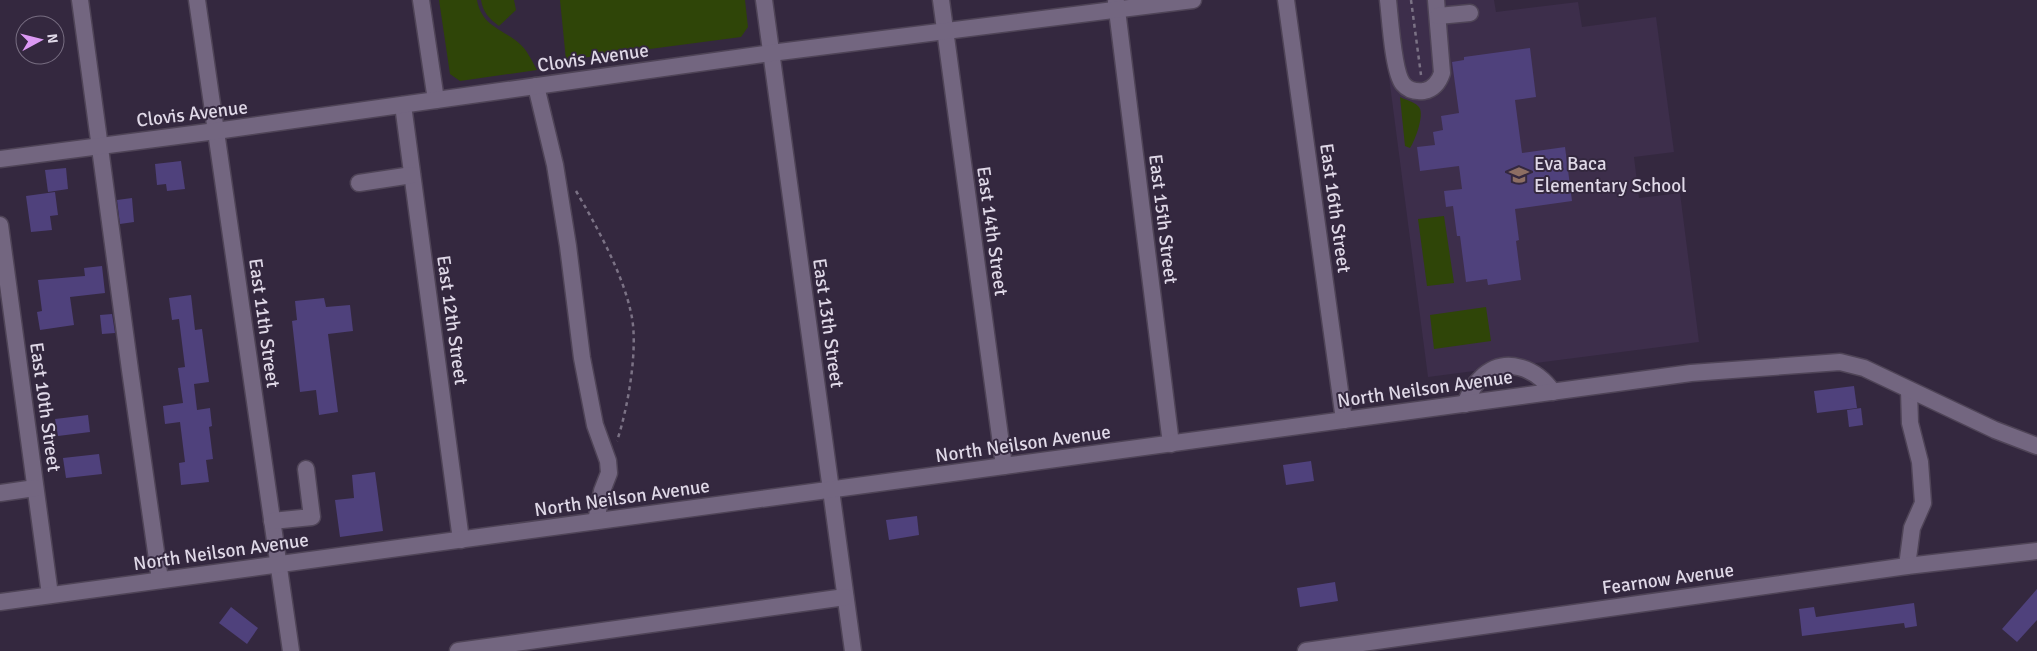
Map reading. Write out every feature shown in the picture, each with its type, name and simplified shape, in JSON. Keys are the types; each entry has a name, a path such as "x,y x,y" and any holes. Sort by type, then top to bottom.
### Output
{"street":[{"path":"80,0 160,580"},
{"name":"East 11th Street","path":"197,0 291,651"},
{"path":"421,0 436,100"},
{"name":"East 13th Street","path":"764,0 853,651"},
{"name":"East 14th Street","path":"941,0 1004,466"},
{"name":"Clovis Avenue","path":"0,159 216,131 771,53 945,31 1116,5 1193,0"},
{"name":"East 16th Street","path":"1286,0 1344,420"},
{"path":"1388,0 1397,73 1403,84 1409,89 1423,91 1439,82 1442,73 1437,8 1470,13"},
{"name":"East 15th Street","path":"1116,5 1171,444"},
{"path":"536,86 554,165 568,246 582,358 595,425 608,461 609,473 596,521"},
{"name":"East 12th Street","path":"403,105 461,540"},
{"path":"360,183 412,175"},
{"name":"East 10th Street","path":"0,225 50,595"},
{"name":"North Neilson Avenue","path":"0,602 1691,374 1840,362 1864,368 1995,430 2037,446"},
{"path":"1465,404 1479,379 1489,371 1500,366 1515,366 1531,370 1544,380 1553,392"},
{"path":"1907,566 1912,528 1923,503 1920,462 1910,423 1909,390"},
{"path":"272,522 312,517 306,468"},
{"path":"0,493 35,488"},
{"name":"Fearnow Avenue","path":"1306,651 1907,566 2037,550"},
{"path":"458,651 845,597"}],"path":[{"path":"1411,0 1423,91"},
{"path":"573,185 609,252 631,311 633,323 632,362 628,394 619,436 608,467"}],"shaded area":[{"name":"Eva Baca Elementary School","path":"1379,0 1494,0 1496,12 1578,2 1582,27 1656,17 1674,152 1634,157 1639,198 1680,193 1699,342 1428,377"}],"green space":[{"path":"439,0 477,0 484,17 522,46 537,70 460,81 450,74"},
{"path":"481,0 514,0 516,10 499,26 487,15"},
{"path":"560,0 745,0 748,27 741,37 566,60"},
{"path":"1400,97 1418,106 1421,114 1419,127 1410,148 1405,146"},
{"path":"1444,216 1454,283 1427,286 1418,219"},
{"path":"1486,307 1491,341 1434,349 1430,315"}],"building":[{"path":"1530,48 1536,97 1515,100 1522,153 1565,147 1572,201 1515,209 1519,240 1516,241 1521,280 1488,285 1487,279 1466,282 1460,236 1457,236 1453,206 1446,207 1444,191 1462,189 1459,166 1420,171 1417,147 1435,145 1433,132 1443,130 1441,116 1459,113 1452,62 1464,60 1464,57"},
{"path":"181,161 185,189 167,191 166,184 157,185 155,164"},
{"path":"66,168 68,189 48,192 45,170"},
{"path":"55,192 58,215 50,216 52,230 31,232 26,196"},
{"path":"132,198 134,222 120,224 117,200"},
{"path":"102,266 105,293 70,297 74,325 40,330 37,312 42,311 38,280 85,276 84,268"},
{"path":"191,295 195,330 202,329 209,382 194,384 197,410 210,408 212,426 209,427 213,459 206,460 209,482 181,485 179,463 185,462 180,422 165,424 163,406 183,403 178,368 185,367 179,319 172,320 169,298"},
{"path":"324,298 326,307 350,305 353,331 328,334 338,412 319,415 316,390 300,392 292,321 297,320 295,301"},
{"path":"112,314 115,333 102,334 100,315"},
{"path":"1854,386 1857,408 1817,413 1814,391"},
{"path":"1861,408 1863,425 1849,427 1847,410"},
{"path":"88,415 90,432 58,436 55,419"},
{"path":"99,454 102,474 66,478 63,458"},
{"path":"1311,461 1314,481 1286,485 1283,465"},
{"path":"375,472 383,531 340,537 335,500 354,498 352,475"},
{"path":"917,516 919,535 889,540 886,520"},
{"path":"1335,582 1338,601 1300,607 1297,588"},
{"path":"2037,589 2037,620 2017,642 2002,629"},
{"path":"1914,603 1917,626 1905,628 1904,623 1802,636 1799,609 1814,607 1816,617"},
{"path":"231,607 258,628 247,644 219,623"}],"place":[{"name":"Eva Baca Elementary School","path":"1519,175"}]}
